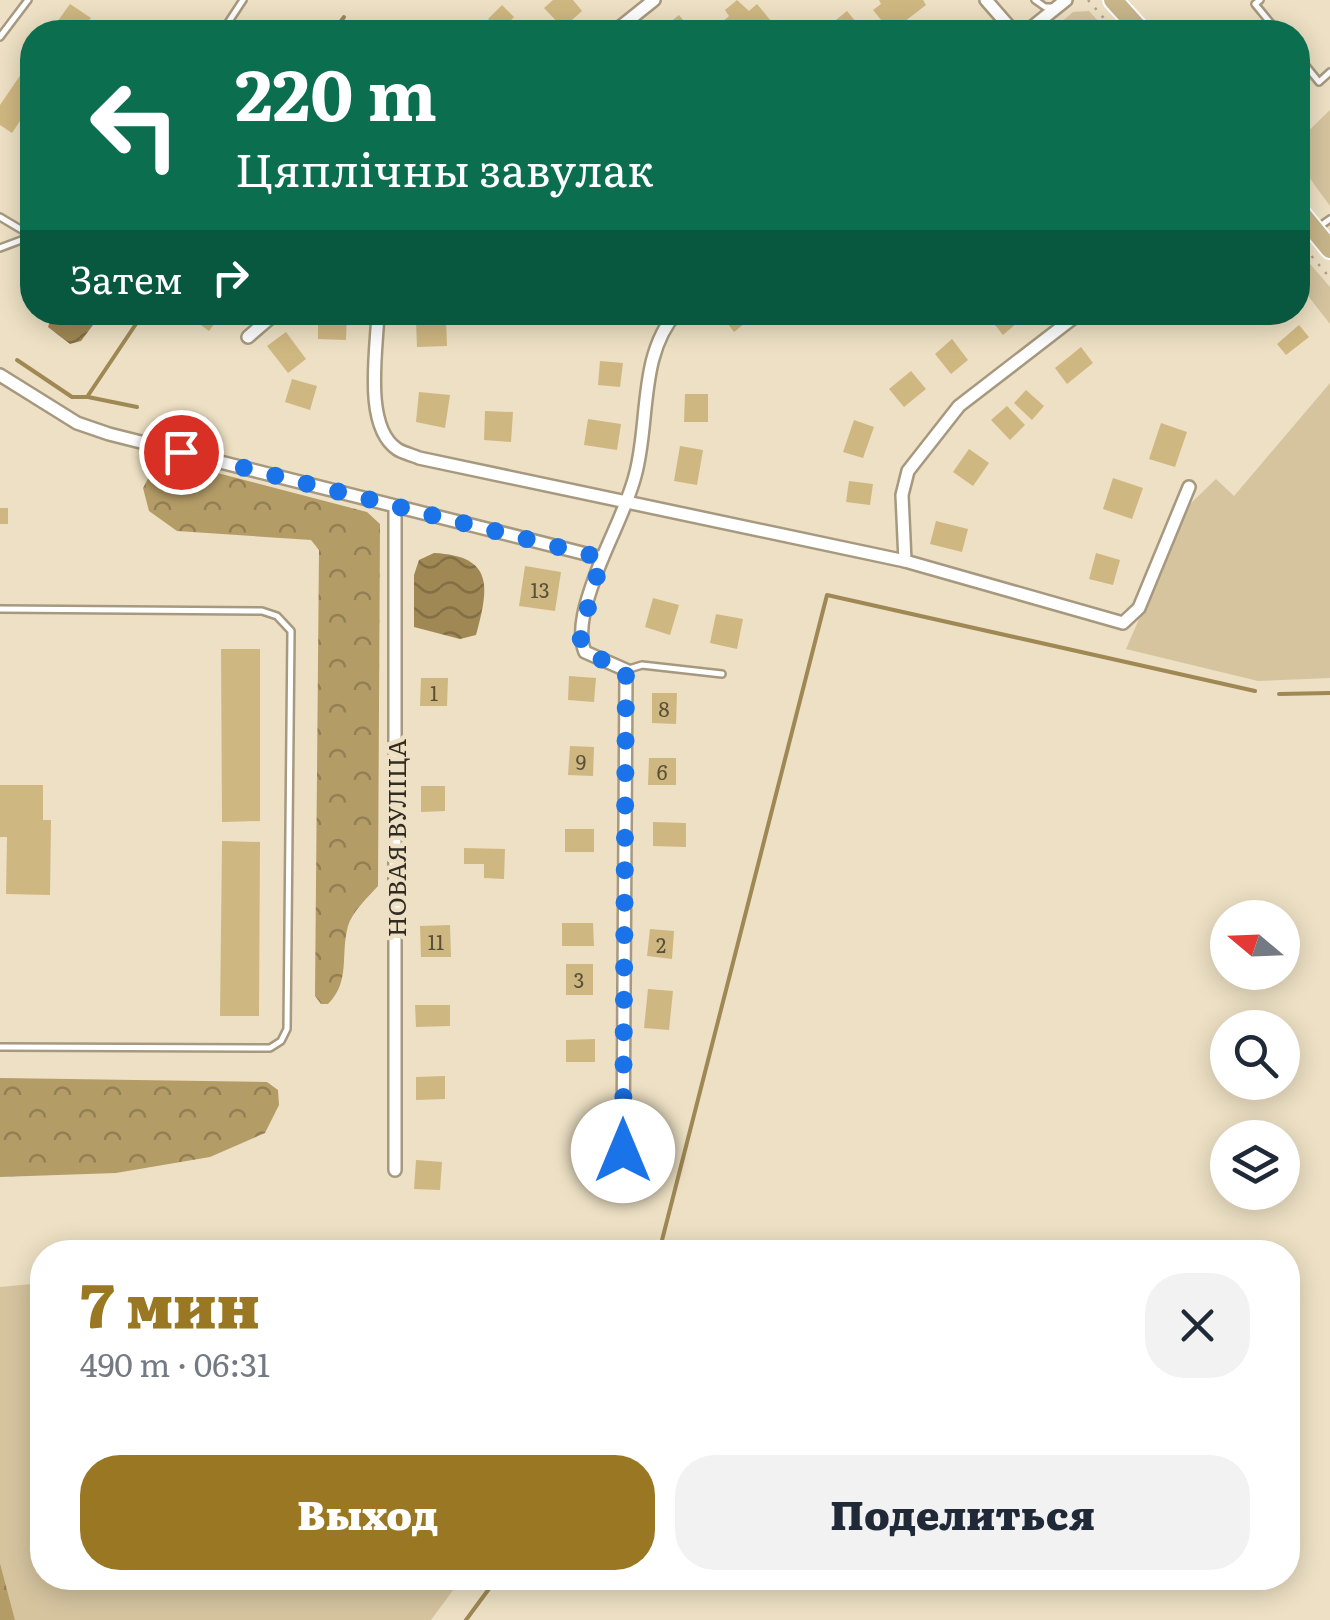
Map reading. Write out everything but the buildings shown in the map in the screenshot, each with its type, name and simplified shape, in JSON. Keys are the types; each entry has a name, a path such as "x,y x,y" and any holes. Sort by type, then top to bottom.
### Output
{"main road":[{"path":"1113,0 1131,20"}],"street":[{"path":"629,20 654,0"},
{"path":"986,0 1004,20"},
{"path":"1041,20 1062,3"},
{"path":"248,337 261,325"},
{"path":"378,325 375,416 384,436 397,449 419,458 905,561 1123,622 1139,608 1189,487"},
{"path":"623,1151 626,670 591,657 580,636 602,558 635,476 655,347 666,325"},
{"path":"905,561 902,495 908,471 959,406 1064,325"},
{"path":"0,374 77,423 93,428 602,558"},
{"name":"НОВАЯ ВУЛІЦА","path":"395,507 395,1170"}],"lane":[{"path":"0,36 28,0"},
{"path":"1035,0 1045,7 1062,3"},
{"path":"1260,0 1255,4 1268,20"},
{"path":"1310,71 1319,82 1330,72"},
{"path":"0,609 262,611 277,616 291,631 287,1029 281,1041 270,1048 0,1047"},
{"path":"626,670 642,665 722,674"}],"path":[{"path":"1088,0 1106,20"},
{"path":"1310,242 1330,278"}],"shaded area":[{"path":"1089,11 1097,20 1064,20 1073,12"},
{"path":"1330,110 1330,206 1310,178 1310,129"},
{"path":"1310,264 1330,287 1330,324 1310,298"},
{"path":"1330,383 1330,678 1258,681 1126,649 1189,505 1216,479 1234,496"},
{"path":"30,1284 30,1590 453,1590 431,1620 15,1620 0,1563 0,1287"}],"green space":[{"path":"171,461 367,512 380,524 378,886 350,921 340,986 328,1004 321,1004 315,996 319,550 311,540 177,531 149,511 143,488 153,469"},
{"path":"0,1078 267,1082 278,1090 279,1105 265,1133 210,1157 116,1173 0,1177"},
{"path":"0,1563 15,1620 0,1620"}],"water":[{"path":"93,325 81,341 70,344 48,327"},
{"path":"434,553 468,560 482,577 483,602 476,635 460,639 414,627 414,575 419,560"}],"waterway":[{"path":"17,360 72,397 87,397 135,325"},
{"path":"88,397 137,407"},
{"path":"662,1240 827,595 1255,691"},
{"path":"1279,694 1330,693"},
{"path":"466,1620 488,1590"}],"route":[{"path":"181,452 602,558 580,636 584,652 626,670 623,1151"}]}
